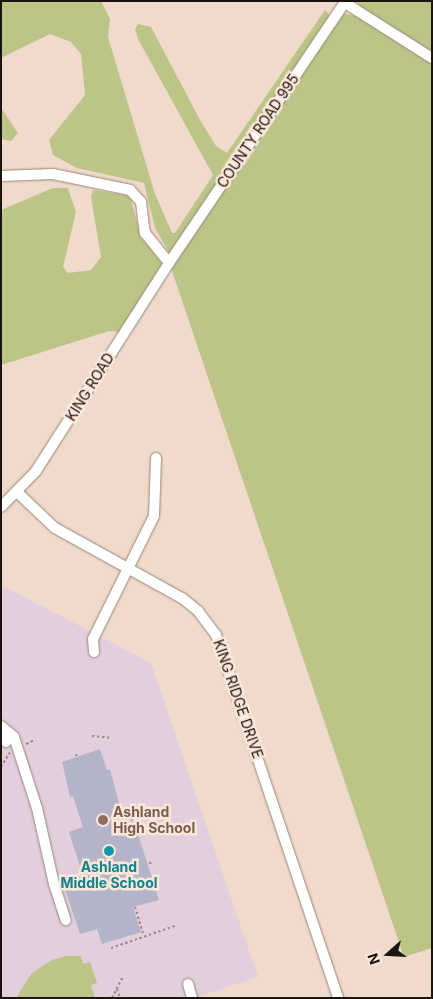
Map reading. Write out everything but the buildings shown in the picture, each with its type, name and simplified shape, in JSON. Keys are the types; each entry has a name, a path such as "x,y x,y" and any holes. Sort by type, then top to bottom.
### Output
{"street":[{"path":"345,2 432,58"},
{"name":"COUNTY ROAD 995","path":"170,262 345,2"},
{"path":"1,176 53,174 130,190 140,202 145,233 170,262"},
{"name":"KING ROAD","path":"1,507 18,493 54,444 170,262"},
{"path":"94,652 93,639 130,570 154,516 156,458"},
{"name":"KING RIDGE DRIVE","path":"18,493 55,528 182,598 198,611 216,635 338,998"},
{"path":"1,727 9,745"},
{"path":"1,727 14,737 31,790 54,884 66,920"},
{"path":"188,984 192,998"}],"path":[{"path":"92,736 112,738"},
{"path":"23,744 35,740"},
{"path":"1,767 6,759 9,745"},
{"path":"1,761 6,759"},
{"path":"126,822 139,818"},
{"path":"149,863 154,862"},
{"path":"135,907 144,936"},
{"path":"111,948 175,926"},
{"path":"128,936 130,941"},
{"path":"114,941 116,946"},
{"path":"112,998 124,976"},
{"path":"117,989 120,998"}],"shaded area":[{"name":"Ashland High School","path":"1,585 151,663 258,977 193,998 1,998"}],"green space":[{"path":"1,1 101,1 110,19 108,37 155,194 172,233 175,233 213,175 138,39 135,29 138,24 151,27 200,120 216,146 227,153 325,10 330,16 170,254 155,228 144,183 77,168 53,155 49,140 85,95 81,54 71,42 50,34 1,58"},
{"path":"356,1 432,1 432,54 363,9"},
{"path":"342,13 361,17 432,62 432,948 404,957 171,268"},
{"path":"1,108 18,133 11,141 1,139"},
{"path":"53,188 68,188 76,212 63,267 68,273 91,270 101,257 91,197 93,190 130,196 141,238 163,264 119,332 109,331 1,365 1,210"},
{"path":"66,956 81,956 83,964 90,962 97,983 91,985 95,998 16,998 32,973 52,960"}],"place":[{"name":"Ashland High School","path":"103,820"},
{"name":"Ashland Middle School","path":"109,851"}]}
